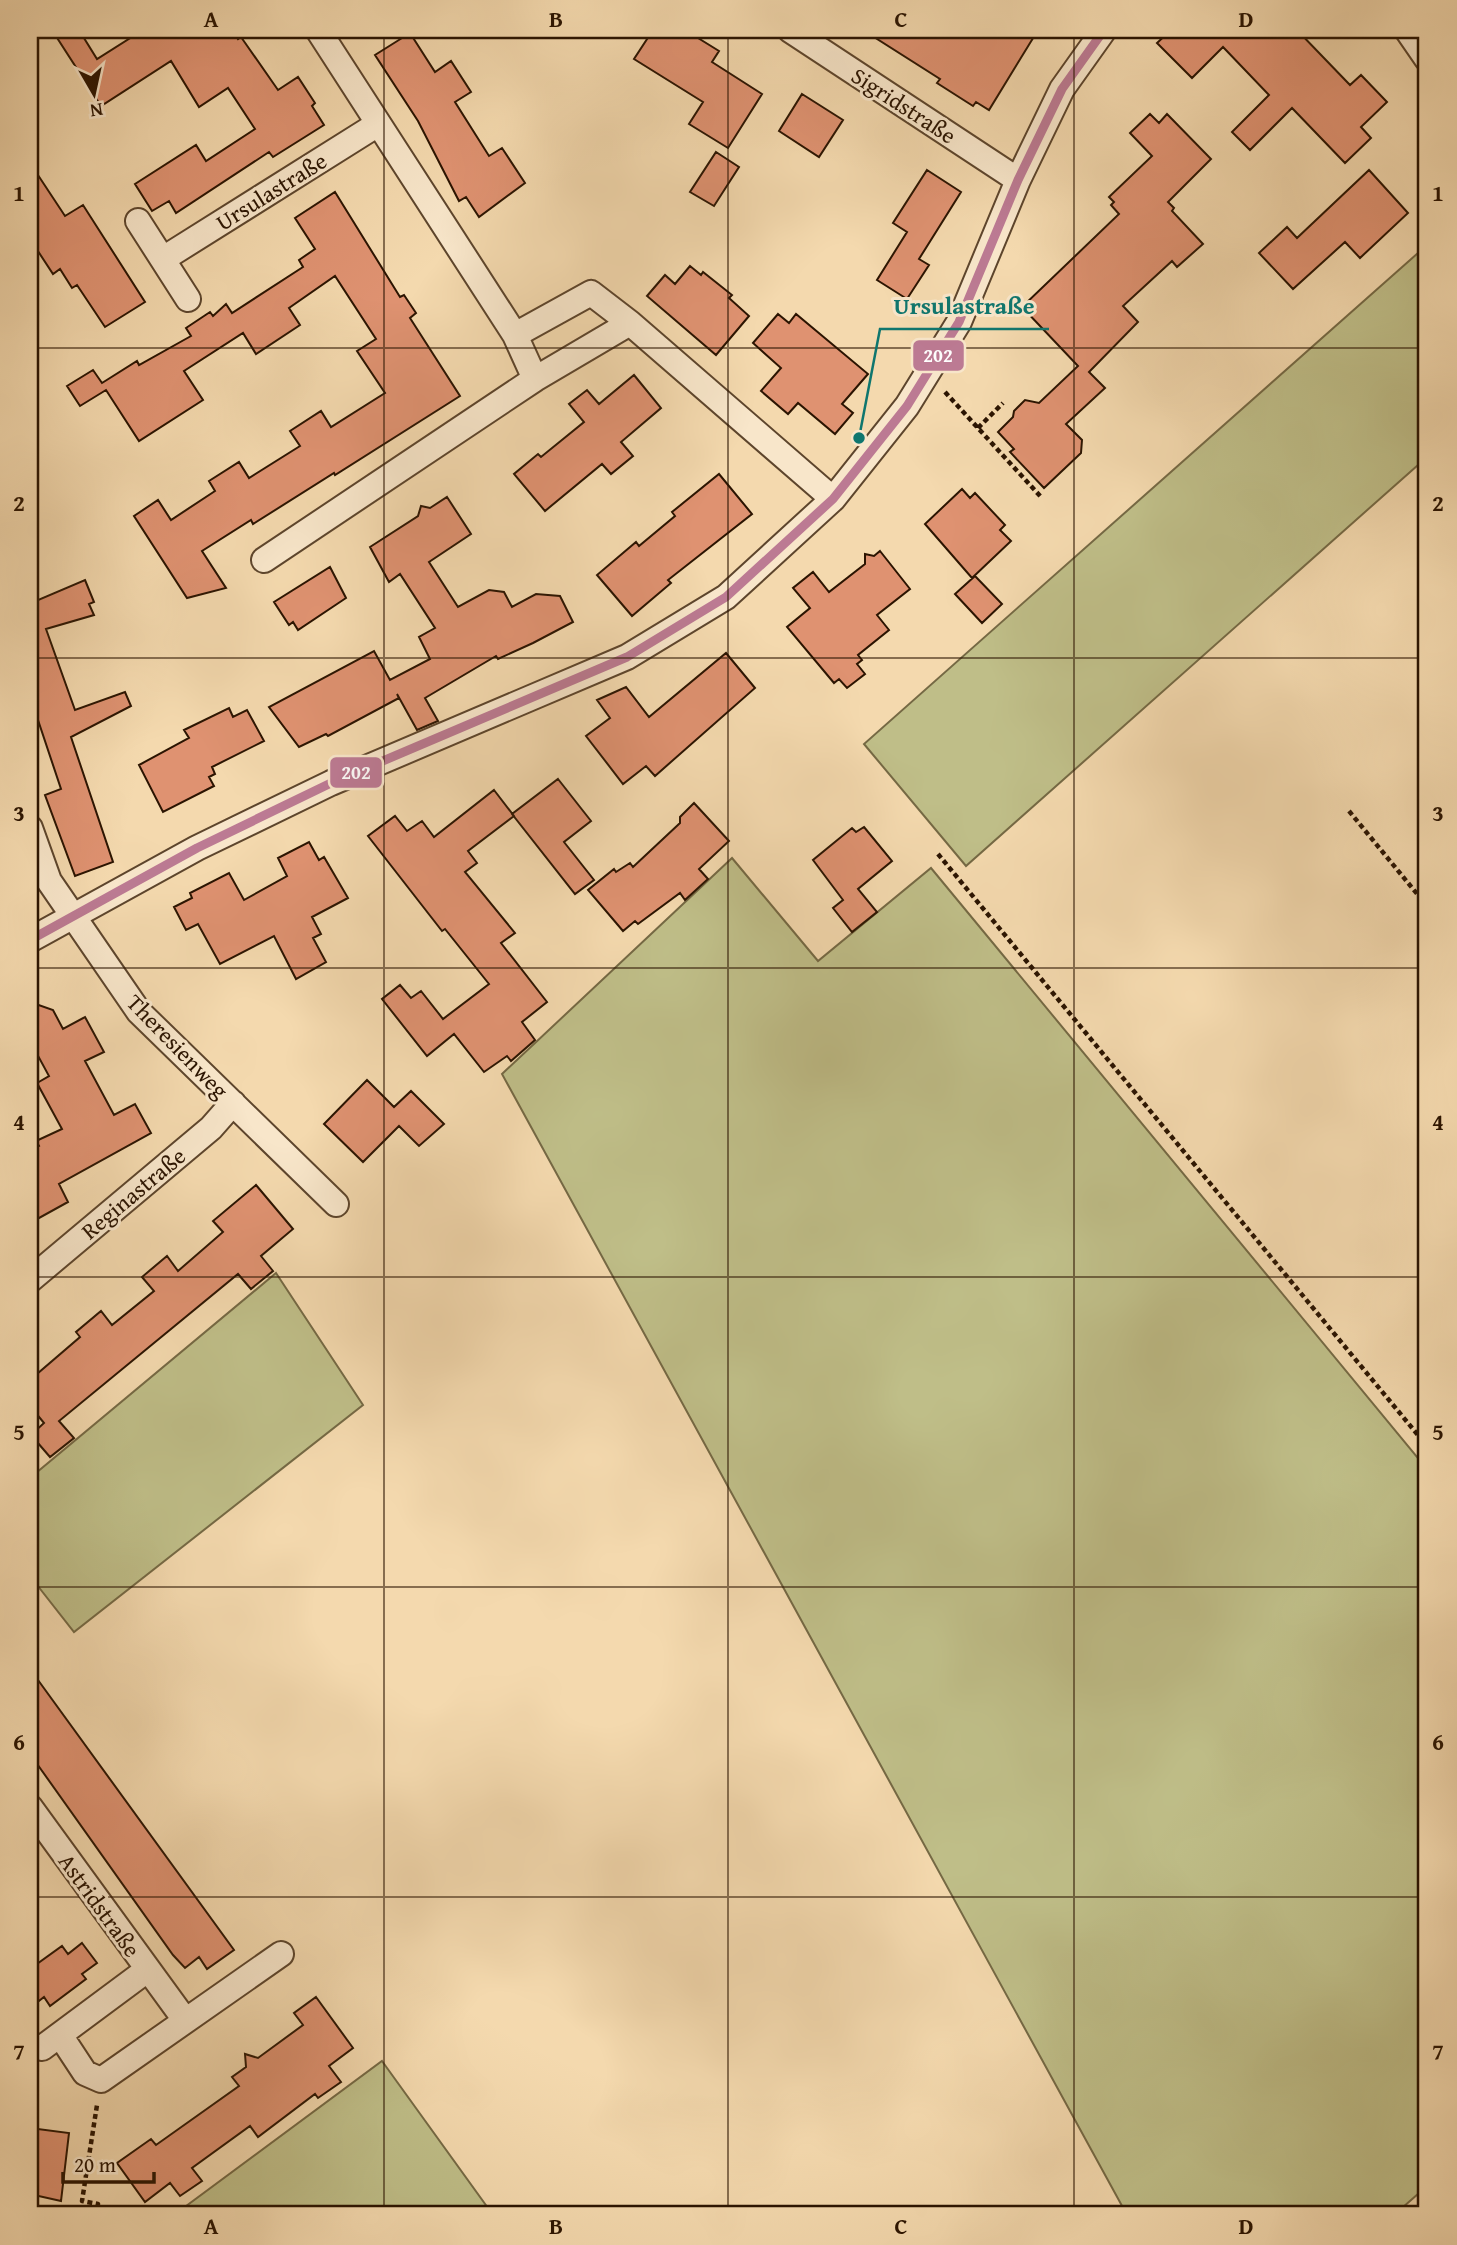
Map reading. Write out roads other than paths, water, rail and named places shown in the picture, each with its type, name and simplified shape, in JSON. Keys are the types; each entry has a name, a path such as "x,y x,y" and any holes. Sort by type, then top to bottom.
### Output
{"street":[{"path":"318,30 515,335 535,379"},
{"name":"Sigridstraße","path":"790,30 1018,180"},
{"path":"30,940 197,848 331,783 627,657 726,597 833,499 907,407 960,322 1018,180 1062,89 1104,30"},
{"path":"1408,30 1427,59"},
{"name":"Ursulastraße","path":"163,259 378,124"},
{"path":"138,221 188,299"},
{"path":"515,335 591,292 833,499"},
{"path":"264,560 535,379 629,323"},
{"name":"Theresienweg","path":"30,828 49,881 139,1012 336,1204"},
{"name":"Reginastraße","path":"30,1280 211,1128 233,1103"},
{"name":"Astridstraße","path":"30,1807 185,2020"},
{"path":"60,2035 85,2073 101,2080 281,1954"},
{"name":"Astridstraße","path":"30,2046 42,2048 147,1970"}],"place":[{"name":"Ursulastraße","path":"859,438"}]}
